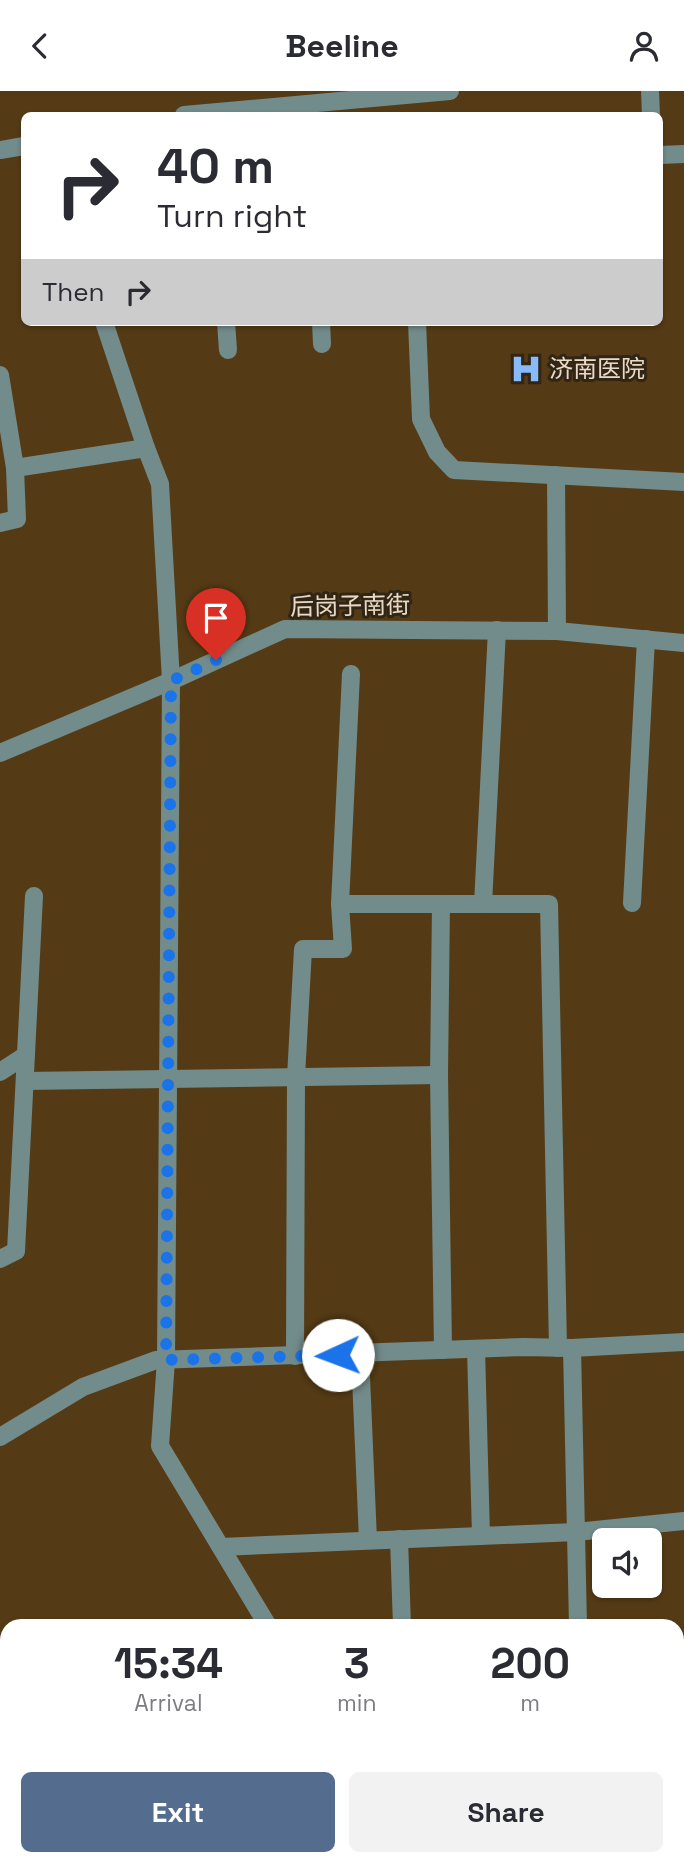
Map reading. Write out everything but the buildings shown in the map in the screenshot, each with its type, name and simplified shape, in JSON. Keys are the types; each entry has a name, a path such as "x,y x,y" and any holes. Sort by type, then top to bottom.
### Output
{"street":[{"path":"265,112 450,91"},
{"path":"650,91 651,112"},
{"path":"0,150 21,146"},
{"path":"663,155 684,154"},
{"path":"105,326 160,484 171,681 166,1360 160,1446 264,1619"},
{"path":"226,326 228,350"},
{"path":"321,326 323,344"},
{"path":"417,326 421,419 437,452 454,470 684,482"},
{"path":"0,376 15,468 17,519 0,523"},
{"path":"15,468 146,448"},
{"path":"556,475 557,631"},
{"name":"后岗子南街","path":"0,753 171,681 285,629 557,631 684,643"},
{"path":"482,904 497,630"},
{"path":"632,903 646,639"},
{"path":"295,1356 296,1077 303,949 342,950 340,904 351,674"},
{"path":"0,1259 16,1251 34,896"},
{"path":"340,904 549,904 578,1619"},
{"path":"441,904 439,1075 443,1350"},
{"path":"0,1072 26,1055"},
{"path":"25,1081 439,1075"},
{"path":"0,1437 83,1387 156,1360 684,1342"},
{"path":"476,1349 481,1536"},
{"path":"360,1354 368,1541"},
{"path":"221,1547 576,1532 684,1521"},
{"path":"399,1539 402,1619"}],"place":[{"name":"济南医院","path":"526,369"}],"route":[{"path":"216,660 171,681 166,1360 338,1355"}]}
